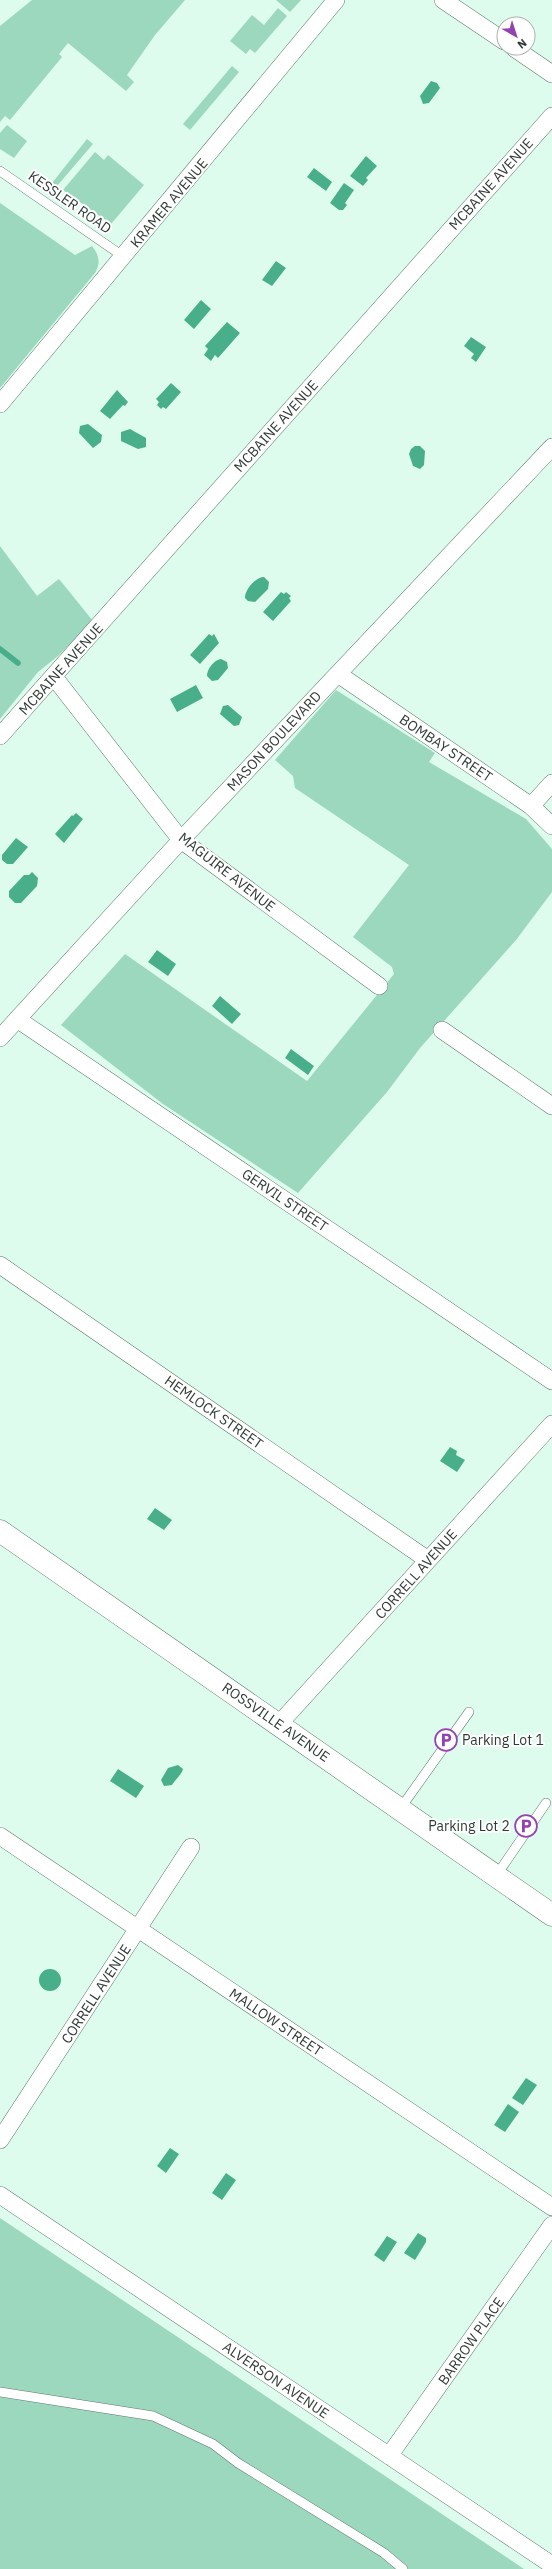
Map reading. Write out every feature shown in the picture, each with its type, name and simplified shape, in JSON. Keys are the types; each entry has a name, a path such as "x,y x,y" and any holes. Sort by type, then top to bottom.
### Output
{"street":[{"name":"KRAMER AVENUE","path":"0,404 124,257 336,0"},
{"path":"443,0 496,36"},
{"path":"526,56 552,74"},
{"name":"MCBAINE AVENUE","path":"0,736 552,116"},
{"name":"MASON BOULEVARD","path":"0,1038 181,840 552,447"},
{"name":"BOMBAY STREET","path":"338,674 531,806 552,826"},
{"name":"MAGUIRE AVENUE","path":"54,677 181,840 379,986"},
{"path":"531,806 552,783"},
{"name":"GERVIL STREET","path":"17,1019 552,1381"},
{"path":"442,1030 552,1106"},
{"name":"HEMLOCK STREET","path":"0,1265 428,1560"},
{"name":"CORRELL AVENUE","path":"279,1724 552,1424"},
{"name":"ROSSVILLE AVENUE","path":"0,1531 552,1915"},
{"name":"MALLOW STREET","path":"0,1836 552,2207"},
{"name":"CORRELL AVENUE","path":"0,2140 191,1847"},
{"name":"ALVERSON AVENUE","path":"0,2195 552,2565"},
{"name":"BARROW PLACE","path":"389,2456 552,2225"}],"lane":[{"name":"KESSLER ROAD","path":"0,171 124,257"},
{"path":"400,1809 469,1712"},
{"path":"496,1876 546,1804"},
{"path":"0,2392 153,2416 189,2431 213,2444 238,2463 384,2553 403,2569"}],"shaded area":[{"path":"32,0 185,0 155,35 127,75 134,82 126,91 68,43 59,54 62,57 10,120 5,116 0,122 0,26"},
{"path":"276,0 301,0 290,12"},
{"path":"278,8 287,16 255,53 250,49 246,54 230,41 252,15 264,25"},
{"path":"232,66 239,72 190,130 183,124"},
{"path":"431,81 437,83 440,88 429,103 423,104 420,96"},
{"path":"7,125 27,141 14,158 0,149 0,133"},
{"path":"87,139 93,144 57,186 52,183"},
{"path":"95,152 104,160 108,155 144,185 111,224 63,190"},
{"path":"366,156 377,166 366,178 368,180 363,186 350,176"},
{"path":"314,168 332,182 326,191 307,177"},
{"path":"344,183 354,190 345,203 347,205 343,210 339,210 330,203"},
{"path":"0,203 75,255 92,246 98,256 99,262 95,273 0,388"},
{"path":"276,261 286,268 272,286 262,280"},
{"path":"201,300 211,309 194,329 184,320"},
{"path":"227,322 240,333 218,358 215,355 211,361 204,355 208,349 205,346"},
{"path":"471,337 486,347 476,362 471,358 474,354 464,346"},
{"path":"171,383 181,392 166,409 163,407 161,409 157,405 159,402 156,399"},
{"path":"117,390 128,402 125,406 123,405 110,419 100,411"},
{"path":"88,424 102,435 101,442 93,448 79,433 80,426"},
{"path":"130,429 146,438 146,447 138,449 121,441 121,432"},
{"path":"415,446 420,446 425,451 424,465 420,469 413,466 409,454 411,449"},
{"path":"0,546 37,596 59,579 93,621 58,656 38,672 0,719"},
{"path":"264,577 269,582 268,589 255,602 248,601 245,598 245,595 249,587 254,581"},
{"path":"281,592 284,594 286,592 291,596 289,598 291,601 273,621 263,612"},
{"path":"209,634 212,636 214,634 219,643 200,664 190,655"},
{"path":"221,659 227,662 228,668 218,680 212,681 207,676 208,671 213,663"},
{"path":"196,685 203,698 177,712 170,699"},
{"path":"336,690 435,753 429,762 526,819 552,849 552,892 516,940 420,1048 387,1092 298,1193 163,1104 61,1025 125,954 307,1081 394,974 392,967 353,937 409,865 295,788 293,776 275,760"},
{"path":"228,705 242,717 239,725 234,726 220,714 223,706"},
{"path":"76,813 83,819 64,843 55,834 72,815 73,816"},
{"path":"16,838 28,847 13,864 7,864 2,860 2,855"},
{"path":"32,872 38,878 37,886 21,903 15,903 9,897 9,891 24,875 29,875"},
{"path":"157,950 176,964 168,976 148,962"},
{"path":"220,996 241,1014 232,1024 212,1006"},
{"path":"291,1049 314,1066 308,1075 285,1058"},
{"path":"450,1447 457,1451 456,1455 465,1460 457,1472 440,1461"},
{"path":"155,1508 172,1520 164,1530 147,1519"},
{"path":"178,1765 183,1769 181,1773 172,1785 164,1786 161,1780 168,1768"},
{"path":"118,1769 144,1786 136,1798 110,1781"},
{"path":"50,1969 54,1970 60,1976 60,1984 54,1990 50,1991 46,1990 40,1984 39,1980 40,1976 46,1970"},
{"path":"526,2078 537,2085 523,2105 512,2098"},
{"path":"508,2104 519,2112 505,2132 494,2125"},
{"path":"170,2148 179,2154 166,2173 157,2166"},
{"path":"226,2173 236,2180 222,2200 212,2193"},
{"path":"0,2218 524,2569 0,2569"},
{"path":"418,2233 426,2238 426,2242 415,2260 404,2253"},
{"path":"387,2236 397,2242 384,2262 374,2255"}],"waterway":[{"path":"0,649 18,663"}],"place":[{"name":"Parking Lot 1","path":"446,1740"},
{"name":"Parking Lot 2","path":"526,1826"}]}
